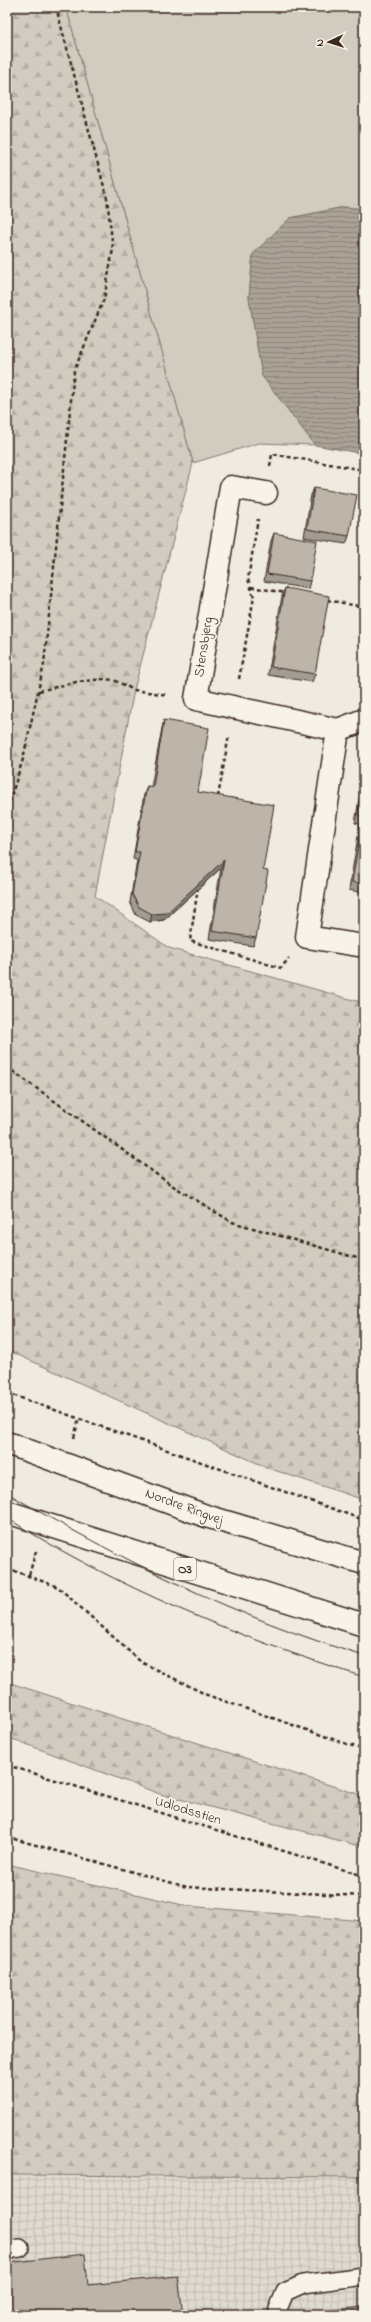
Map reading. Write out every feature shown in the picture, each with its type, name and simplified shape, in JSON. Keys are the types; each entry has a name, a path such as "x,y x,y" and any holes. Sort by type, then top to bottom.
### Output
{"main road":[{"name":"Stensbjerg","path":"196,699 231,487 266,493"},
{"path":"196,699 338,730 364,720"},
{"path":"338,730 307,937 364,946"},
{"name":"Nordre Ringvej","path":"7,1442 206,1516 364,1563"},
{"name":"O3","path":"7,1512 364,1625"}],"lane":[{"path":"278,2315 278,2309 285,2292 303,2284 364,2276"}],"path":[{"path":"7,809 23,759 44,664 74,371 104,299 113,249 107,198 56,7"},
{"path":"217,799 220,794 233,708 254,597 248,579 259,510 266,493 272,454 364,470"},
{"path":"251,587 289,594"},
{"path":"319,599 364,607"},
{"path":"38,692 76,682 104,679 114,680 134,690 196,699"},
{"path":"200,879 190,941 281,968 307,937"},
{"path":"7,1067 170,1184 232,1222 364,1260"},
{"path":"7,1393 364,1520"},
{"path":"7,1568 58,1587 141,1662 207,1696 364,1750"},
{"name":"Udlodsstien","path":"7,1765 364,1876"},
{"path":"7,1837 187,1887 364,1896"}],"shaded area":[{"path":"344,207 364,209 364,454 315,445 262,376 249,297 253,254 290,218"},
{"path":"7,2176 364,2177 364,2315 7,2315"}],"green space":[{"path":"7,7 66,7 193,463 134,690 95,896 169,948 364,1003 364,1500 268,1468 7,1350"},
{"path":"66,7 364,7 364,209 344,207 290,218 253,254 249,297 262,376 315,445 259,443 193,463"},
{"path":"7,1682 364,1796 364,1847 160,1794 7,1737"},
{"path":"7,1864 187,1906 364,1921 364,2177 7,2175"}],"building":[{"path":"314,488 357,495 349,536 307,529"},
{"path":"274,533 317,541 310,581 267,574"},
{"path":"285,588 329,596 315,674 271,667"},
{"path":"164,720 209,728 198,792 274,805 263,870 268,871 256,938 212,931 224,860 167,913 152,914 139,907 132,894 140,852 135,852 147,786 153,787"},
{"path":"364,778 364,884 352,882 363,816 358,815"},
{"path":"85,2254 88,2285 178,2276 183,2315 7,2315 7,2263"},
{"path":"364,2307 364,2315 324,2315 323,2311"}],"tram line":[{"path":"7,1493 136,1564 180,1585 271,1624 364,1656"},
{"path":"7,1518 92,1567 180,1609 271,1646 364,1677"}]}
